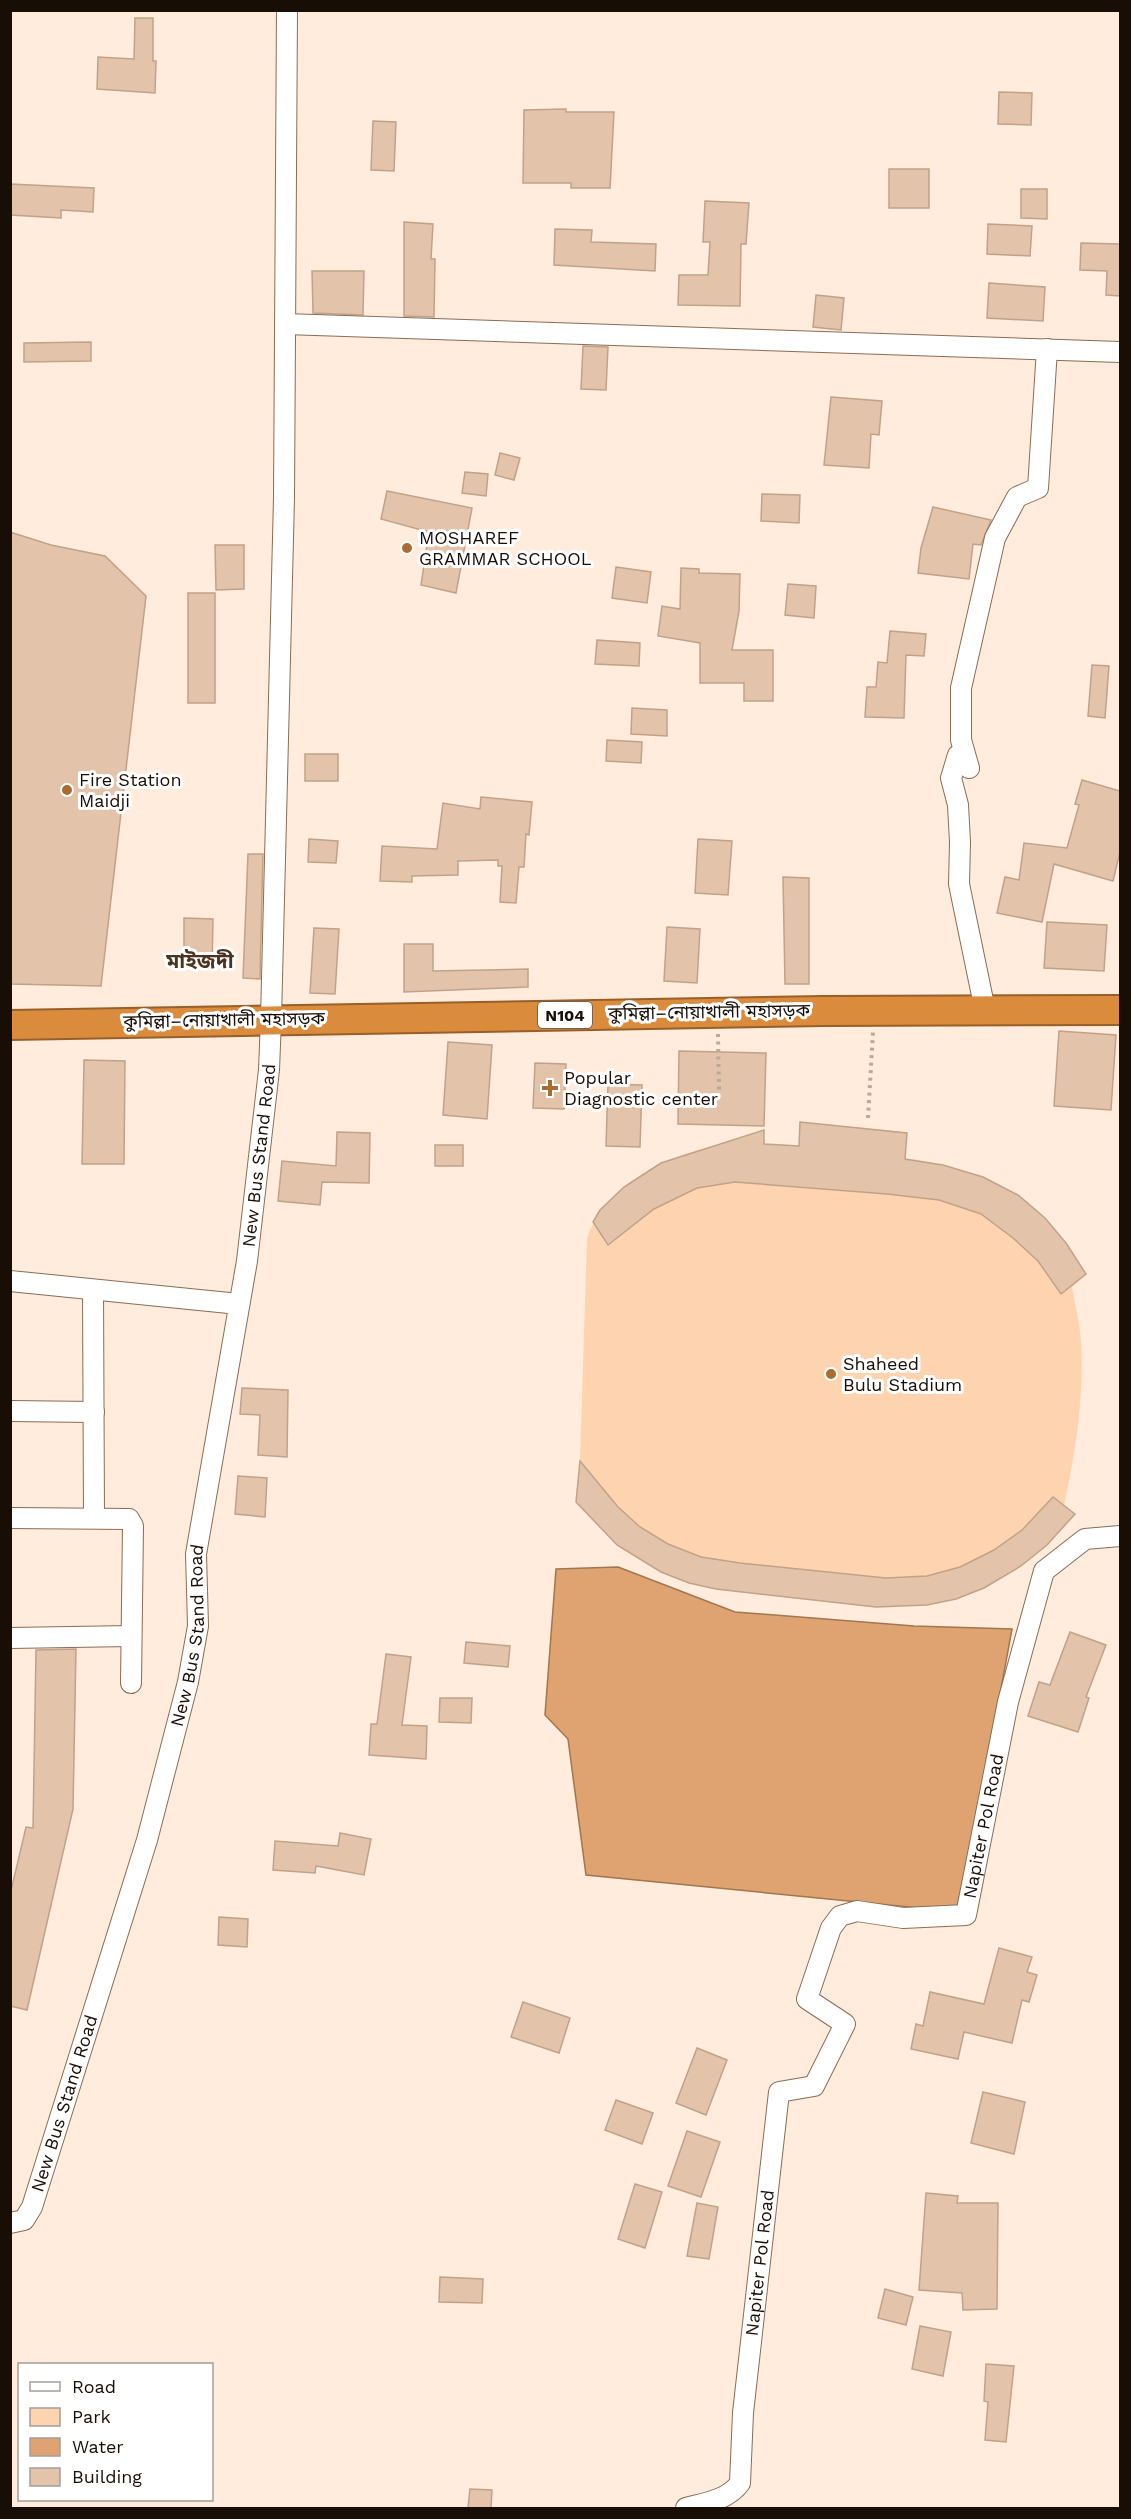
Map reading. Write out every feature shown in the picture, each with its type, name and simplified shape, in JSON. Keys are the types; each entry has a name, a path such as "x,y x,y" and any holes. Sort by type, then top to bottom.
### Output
{"highway":[{"name":"কুমিল্লা–নোয়াখালী মহাসড়ক","path":"10,1025 717,1012 1120,1010"}],"street":[{"name":"New Bus Stand Road","path":"10,2223 24,2220 32,2207 147,1840 188,1682 198,1626 196,1554 239,1304 269,1070 284,510 287,10"},
{"path":"285,324 1120,352"},
{"path":"985,1010 959,884 958,805 951,778 958,755 969,768 961,740 961,688 995,538 1017,497 1038,488 1047,349"},
{"path":"10,1281 239,1304"},
{"path":"93,1290 94,1518"},
{"path":"10,1411 94,1412"},
{"path":"10,1518 122,1518 129,1520 133,1526 130,1683"},
{"name":"Napiter Pol Road","path":"686,2508 724,2497 735,2491 740,2483 743,2413 779,2092 813,2086 846,2024 807,1999 831,1928 840,1917 856,1911 903,1918 966,1916 1008,1702 1044,1571 1085,1539 1120,1536"},
{"path":"10,1638 131,1636"}],"path":[{"path":"868,1118 875,1011"},
{"path":"717,1012 719,1091"}],"green space":[{"name":"Shaheed Bulu Stadium","path":"800,1122 907,1133 905,1159 1018,1195 1045,1218 1066,1243 1086,1274 1072,1287 1079,1321 1082,1363 1075,1444 1064,1505 1075,1514 1047,1545 1021,1566 984,1588 956,1599 927,1605 876,1607 716,1589 661,1572 617,1545 576,1502 580,1461 587,1238 597,1218 628,1184 667,1161 712,1147 734,1144 799,1146"}],"water":[{"path":"618,1567 735,1612 914,1626 1012,1629 960,1912 586,1875 568,1739 545,1715 556,1569"}],"building":[{"path":"135,18 153,18 153,61 156,61 155,93 97,89 98,57 134,59"},
{"path":"999,92 1032,93 1031,125 998,124"},
{"path":"566,109 566,112 614,112 610,188 571,188 571,183 523,183 524,110"},
{"path":"373,121 396,122 394,171 371,170"},
{"path":"889,169 929,169 929,208 889,208"},
{"path":"10,184 94,188 93,212 61,210 61,218 10,215"},
{"path":"1021,189 1047,189 1047,219 1021,218"},
{"path":"705,201 749,203 746,244 741,244 740,306 678,305 679,275 708,275 710,242 703,242"},
{"path":"404,222 433,224 431,259 435,259 434,317 404,316"},
{"path":"988,224 1032,226 1030,256 987,254"},
{"path":"555,229 592,230 591,242 656,244 655,271 554,265"},
{"path":"1081,243 1120,244 1120,296 1106,295 1107,271 1080,270"},
{"path":"312,271 364,271 363,315 313,313"},
{"path":"989,283 1045,287 1043,321 987,318"},
{"path":"816,295 844,298 841,330 813,327"},
{"path":"91,342 91,361 24,362 24,343"},
{"path":"583,346 608,347 606,390 581,389"},
{"path":"831,397 882,401 879,435 871,434 869,468 824,465"},
{"path":"500,453 520,458 514,480 495,475"},
{"path":"465,472 488,474 486,496 462,493"},
{"path":"387,491 472,508 456,593 421,585 429,532 381,519"},
{"path":"762,494 800,495 799,523 761,521"},
{"path":"933,507 991,520 981,545 973,544 969,579 918,573 921,548"},
{"name":"Fire Station Maidji","path":"10,532 51,545 105,556 146,596 101,986 10,984"},
{"path":"215,545 244,545 244,589 216,590"},
{"path":"616,567 651,572 647,603 612,598"},
{"path":"681,568 699,569 699,573 740,574 739,611 732,650 773,650 773,701 744,701 744,683 700,683 700,643 658,636 662,606 680,609"},
{"path":"788,584 816,586 814,618 785,615"},
{"path":"188,593 215,593 215,703 188,703"},
{"path":"890,631 926,634 924,656 906,655 904,718 865,717 867,687 876,687 878,662 887,663"},
{"path":"597,640 640,643 639,666 595,664"},
{"path":"1092,665 1109,666 1105,718 1088,716"},
{"path":"632,708 667,710 667,736 631,734"},
{"path":"607,740 642,742 641,763 606,761"},
{"path":"305,754 338,754 338,781 305,781"},
{"path":"1082,780 1120,791 1120,852 1113,881 1054,864 1042,922 997,913 1005,877 1019,880 1024,843 1067,848 1079,805 1075,804"},
{"path":"481,797 532,802 529,835 526,834 524,867 519,867 516,903 500,902 502,866 498,866 498,860 458,861 458,875 412,876 412,882 380,881 382,846 437,849 443,803 480,809"},
{"path":"309,839 338,841 336,863 308,862"},
{"path":"698,839 732,841 728,895 695,893"},
{"path":"248,854 263,854 260,979 243,978"},
{"path":"783,877 809,878 809,984 785,984"},
{"path":"184,918 213,919 212,966 184,965"},
{"path":"1047,922 1107,925 1104,971 1044,968"},
{"path":"667,927 700,929 697,983 664,981"},
{"path":"314,928 339,929 335,994 310,993"},
{"path":"404,944 433,944 433,971 528,969 528,987 404,992"},
{"path":"1059,1031 1116,1035 1111,1110 1054,1106"},
{"path":"448,1042 492,1045 487,1119 443,1115"},
{"path":"679,1051 766,1053 764,1126 678,1124"},
{"path":"84,1060 125,1061 124,1164 82,1164"},
{"path":"535,1063 566,1064 564,1109 533,1108"},
{"path":"608,1084 642,1085 640,1147 606,1146"},
{"path":"800,1122 907,1133 905,1159 943,1165 983,1177 1018,1195 1045,1218 1066,1243 1086,1274 1061,1294 1038,1261 1013,1238 981,1214 939,1200 887,1194 735,1182 697,1188 654,1209 608,1245 593,1222 600,1210 624,1187 661,1163 764,1130 764,1144 799,1146"},
{"path":"337,1132 370,1133 369,1183 322,1182 320,1205 278,1201 282,1161 336,1166"},
{"path":"435,1145 463,1145 463,1166 435,1166"},
{"path":"242,1388 288,1390 287,1457 258,1455 260,1415 240,1414"},
{"path":"580,1461 618,1507 640,1527 668,1544 701,1557 740,1563 886,1578 927,1576 960,1567 994,1550 1022,1530 1053,1497 1075,1514 1047,1545 1021,1566 984,1588 956,1599 927,1605 876,1607 716,1589 689,1583 661,1572 617,1545 576,1502"},
{"path":"238,1476 267,1478 265,1517 235,1514"},
{"path":"1070,1632 1106,1645 1086,1697 1089,1698 1078,1732 1028,1716 1039,1682 1050,1685"},
{"path":"466,1642 510,1646 508,1667 464,1663"},
{"path":"76,1649 73,1809 27,2010 10,2006 10,1895 26,1827 33,1828 36,1650"},
{"path":"386,1654 411,1657 402,1725 427,1726 426,1759 369,1755 371,1724 377,1724"},
{"path":"440,1698 472,1698 471,1723 439,1722"},
{"path":"340,1833 371,1839 364,1875 316,1866 315,1873 273,1870 275,1841 338,1846"},
{"path":"219,1917 248,1919 247,1947 218,1945"},
{"path":"999,1948 1032,1957 1027,1972 1037,1975 1029,2002 1022,2000 1012,2043 964,2032 958,2059 911,2049 916,2024 923,2026 930,1992 984,2004"},
{"path":"523,2002 570,2018 559,2053 511,2037"},
{"path":"697,2048 727,2060 706,2115 676,2103"},
{"path":"983,2092 1025,2102 1014,2154 971,2143"},
{"path":"616,2100 653,2113 642,2144 605,2130"},
{"path":"687,2131 720,2142 701,2197 668,2186"},
{"path":"635,2184 662,2192 645,2248 618,2239"},
{"path":"926,2193 958,2196 957,2203 998,2203 997,2309 963,2310 962,2293 919,2290"},
{"path":"697,2203 718,2207 709,2259 687,2256"},
{"path":"440,2277 483,2279 482,2303 439,2302"},
{"path":"885,2289 913,2297 906,2325 878,2318"},
{"path":"920,2326 951,2332 943,2376 912,2369"},
{"path":"986,2364 1014,2366 1006,2442 985,2440 988,2402 984,2401"},
{"path":"470,2489 492,2490 491,2508 468,2508"}],"place":[{"name":"MOSHAREF GRAMMAR SCHOOL","path":"407,548"},
{"name":"Fire Station Maidji","path":"67,790"},
{"name":"Popular Diagnostic center","path":"550,1088"},
{"name":"Shaheed Bulu Stadium","path":"831,1374"}],"district":[{"name":"মাইজদী","path":"200,961"}]}
